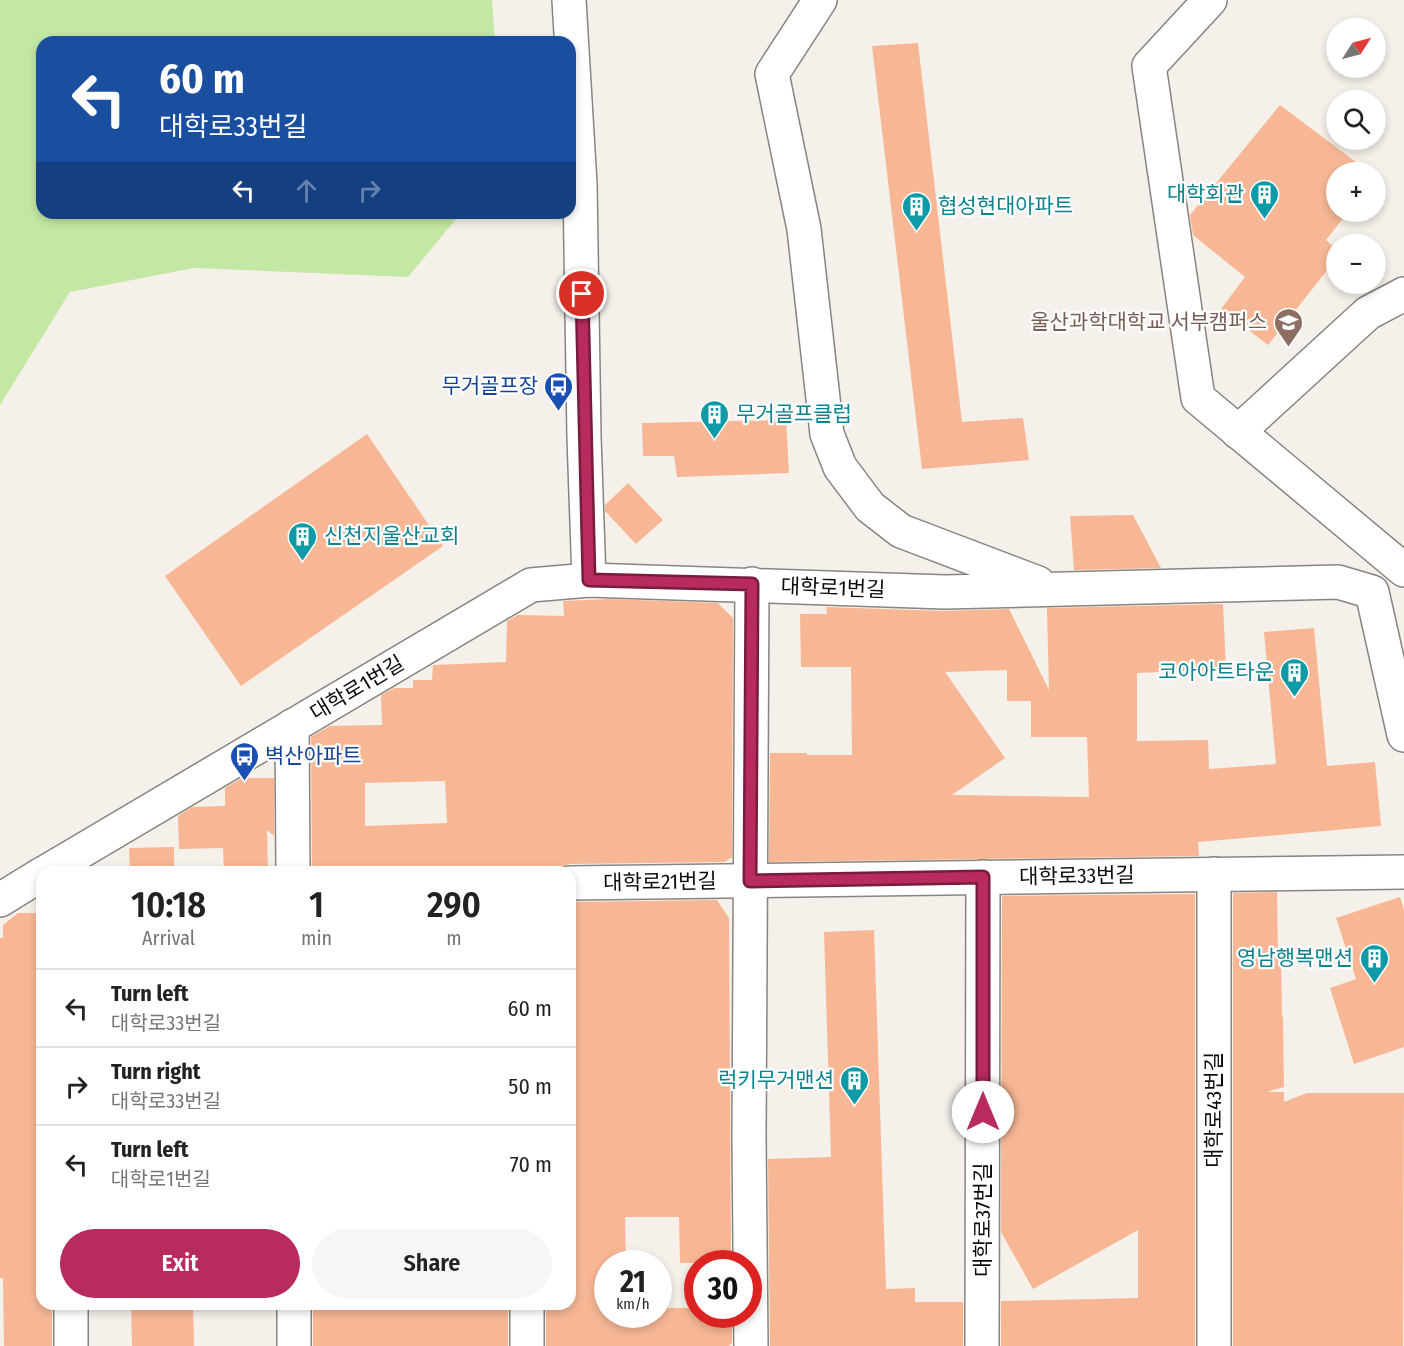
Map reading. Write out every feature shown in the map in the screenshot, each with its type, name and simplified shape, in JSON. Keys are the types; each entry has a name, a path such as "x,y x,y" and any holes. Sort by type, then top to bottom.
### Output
{"street":[{"path":"569,0 571,36"},
{"path":"820,0 772,74 804,229 827,434 840,466 870,507 901,531 1054,590"},
{"path":"1210,0 1149,66 1198,398 1404,570"},
{"path":"576,117 580,184 589,580"},
{"path":"1238,432 1368,313 1404,294"},
{"name":"대학로1번길","path":"64,866 292,726 531,585 589,580 945,592 1338,582 1372,592 1404,735"},
{"path":"751,1346 749,1138 752,584"},
{"path":"292,726 293,866"},
{"name":"대학로33번길","path":"750,881 1404,872"},
{"name":"대학로43번길","path":"1214,874 1214,1346"},
{"name":"대학로37번길","path":"982,1346 983,877"},
{"path":"0,900 36,878"},
{"name":"대학로21번길","path":"576,883 750,881"},
{"path":"71,1310 71,1346"},
{"path":"294,1310 294,1346"},
{"path":"527,1310 527,1346"}],"green space":[{"path":"0,0 492,0 495,36 36,36 36,219 456,219 408,277 194,268 70,292 0,405"}],"building":[{"name":"협성현대아파트","path":"918,43 962,422 1023,418 1029,460 922,469 872,46"},
{"name":"대학회관","path":"1280,105 1326,140 1326,150 1340,150 1356,162 1326,162 1326,222 1340,222 1331,234 1326,234 1326,272 1268,345 1221,309 1245,277 1193,235 1190,215"},
{"name":"무거골프클럽","path":"786,420 789,473 677,477 674,456 643,456 642,423"},
{"name":"신천지울산교회","path":"367,434 443,546 241,686 165,576"},
{"path":"628,483 663,520 636,544 605,511 605,505"},
{"path":"1133,515 1161,568 1074,570 1070,516"},
{"path":"609,599 718,603 733,618 732,857 725,862 570,864 564,866 312,866 311,737 330,726 382,725 381,695 394,688 413,688 413,680 432,680 433,665 506,662 507,621 518,615 564,616 563,601","holes":["445,781 447,823 365,826 365,783"]},
{"path":"1223,604 1226,669 1137,673 1137,741 1208,740 1209,769 1276,764 1264,632 1314,628 1327,766 1375,762 1381,826 1198,842 1199,856 769,862 770,753 852,755 851,667 801,667 800,614 827,614 826,607 944,611 1009,609 1049,690 1047,608","holes":["1007,670 1007,701 1031,701 1031,737 1087,737 1089,797 952,795 1005,758 945,672"]},
{"path":"242,778 274,778 274,836 267,830 268,866 224,866 223,848 179,849 178,816 192,807 225,806 225,788"},
{"path":"174,847 174,866 130,866 129,848"},
{"path":"1277,892 1284,1087 1267,1092 1284,1092 1284,1102 1307,1093 1404,1093 1403,1346 1233,1346 1233,893"},
{"path":"1195,894 1195,1346 1001,1346 1001,1301 1138,1298 1138,1230 1033,1289 1001,1232 1002,896"},
{"name":"영남행복맨션","path":"1400,897 1404,910 1404,1047 1354,1064 1330,988 1356,979 1336,918"},
{"path":"717,900 729,918 731,1250 684,1250 684,1263 680,1263 679,1217 625,1217 626,1250 594,1250 594,1328 672,1328 672,1308 684,1308 684,1328 732,1328 732,1343 729,1346 546,1346 546,1310 576,1310 576,902"},
{"path":"18,913 36,913 36,1310 52,1310 52,1346 4,1346 3,1278 0,1278 0,938 3,938 3,925"},
{"path":"874,930 886,1289 915,1288 915,1302 963,1302 963,1346 770,1346 768,1159 831,1157 824,932"},
{"path":"131,1310 193,1310 194,1346 132,1346"},
{"path":"313,1310 508,1310 508,1346 313,1346"}],"place":[{"name":"대학회관","path":"1265,220"},
{"name":"협성현대아파트","path":"917,232"},
{"name":"울산과학대학교 서부캠퍼스","path":"1288,348"},
{"name":"무거골프장","path":"559,412"},
{"name":"무거골프클럽","path":"715,440"},
{"name":"신천지울산교회","path":"303,562"},
{"name":"코아아트타운","path":"1295,698"},
{"name":"벽산아파트","path":"244,782"},
{"name":"영남행복맨션","path":"1374,984"},
{"name":"럭키무거맨션","path":"855,1106"}],"route":[{"path":"582,294 589,580 752,584 750,881 983,877 983,1112"}]}
